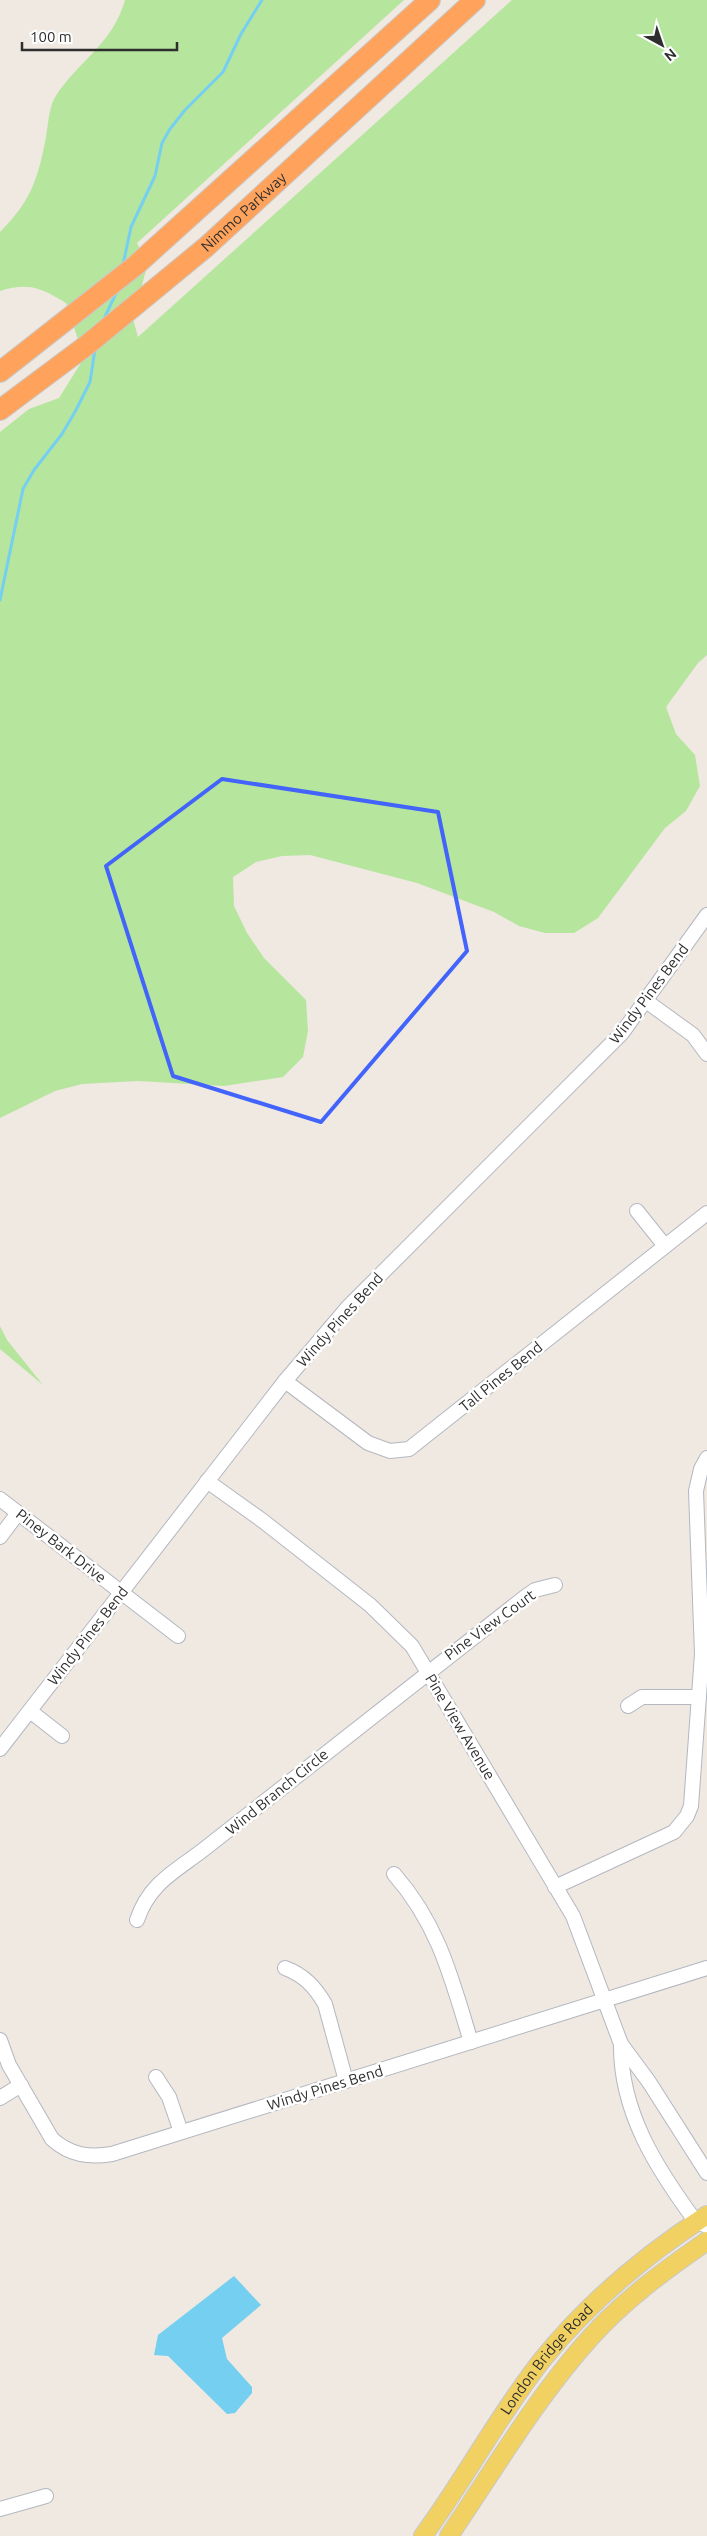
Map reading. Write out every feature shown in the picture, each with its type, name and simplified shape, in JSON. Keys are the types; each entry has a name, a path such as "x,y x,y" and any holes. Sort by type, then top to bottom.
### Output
{"highway":[{"name":"Nimmo Parkway","path":"0,372 90,304 135,266 430,0"},
{"name":"Nimmo Parkway","path":"0,410 87,345 206,247 475,0"}],"main road":[{"name":"London Bridge Road","path":"422,2536 528,2380 560,2338 618,2280 703,2221"},
{"name":"London Bridge Road","path":"449,2536 559,2375 590,2337 643,2287 707,2242"}],"street":[{"name":"Windy Pines Bend","path":"0,1750 285,1381 348,1307 608,1048 646,1002 707,915"},
{"path":"646,1002 693,1036 707,1054"},
{"path":"637,1211 666,1246"},
{"name":"Tall Pines Bend","path":"285,1381 368,1443 390,1451 409,1449 707,1212"},
{"path":"555,1887 667,1836 682,1825 691,1806 700,1698 702,1609 696,1491 701,1469 707,1458"},
{"name":"Pine View Avenue","path":"207,1481 263,1521 370,1604 412,1646 555,1887 583,1938 621,2044 649,2082 707,2173"},
{"name":"Piney Bark Drive","path":"0,1499 178,1636"},
{"path":"0,1538 18,1514"},
{"name":"Pine View Court","path":"428,1672 535,1590 556,1585"},
{"name":"Wind Branch Circle","path":"137,1920 148,1895 157,1884 203,1850 428,1672"},
{"path":"628,1706 642,1697 700,1698"},
{"path":"30,1711 62,1736"},
{"path":"394,1874 424,1913 435,1933 471,2042"},
{"path":"285,1968 311,1984 322,1999 346,2081"},
{"name":"Windy Pines Bend","path":"0,2040 9,2065 52,2138 63,2148 75,2153 88,2156 112,2154 605,2002 707,1968"},
{"name":"Pine View Avenue","path":"621,2044 623,2079 643,2140 651,2156 703,2221"},
{"path":"156,2076 169,2097 181,2132"},
{"path":"0,2098 21,2085"},
{"path":"0,2509 46,2496"}],"highlighted area":[{"path":"222,779 438,812 467,951 321,1122 173,1076 106,866"}],"green space":[{"path":"125,0 404,0 137,243 147,266 133,319 138,337 512,0 707,0 707,655 698,663 666,707 676,734 695,755 700,786 686,811 665,828 598,918 574,933 545,933 519,926 494,912 417,883 310,855 282,856 256,862 233,877 234,906 247,933 264,958 306,1000 308,1031 303,1057 283,1077 224,1086 138,1081 82,1084 55,1091 0,1118 0,432 29,409 59,398 84,358 66,303 42,290 34,288 19,287 0,291 0,232 11,221 32,189 40,165 54,99 73,74 112,30"},
{"path":"0,1326 7,1340 43,1385 0,1349"}],"water":[{"path":"234,2276 261,2305 222,2338 227,2359 252,2387 252,2393 235,2413 227,2414 168,2356 154,2355 158,2335"}],"waterway":[{"path":"123,265 131,227 155,176 162,143 185,110 223,72 241,34 262,0"},
{"path":"103,321 117,291"},
{"path":"0,600 23,489 34,470 62,434 76,410 90,382 95,349"}]}
